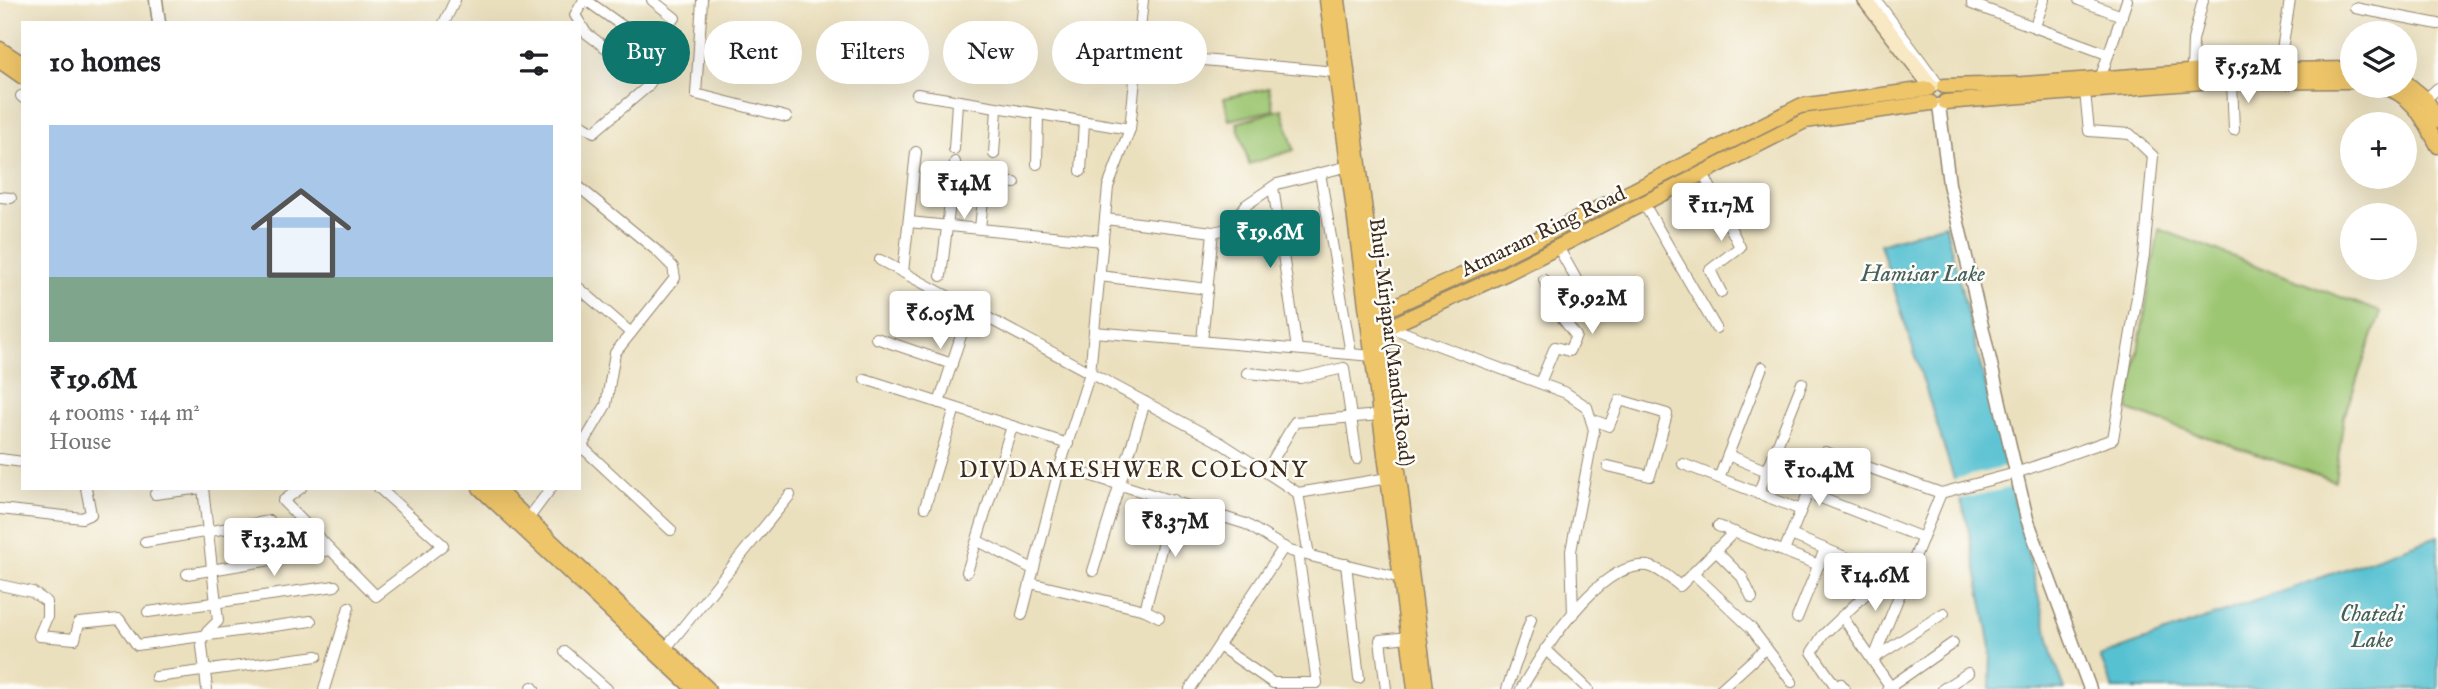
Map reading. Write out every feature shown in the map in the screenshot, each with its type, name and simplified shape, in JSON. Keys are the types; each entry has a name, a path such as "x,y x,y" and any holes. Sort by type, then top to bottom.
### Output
{"main road":[{"name":"Bhuj-Mirjapar(MandviRoad)","path":"1327,0 1349,166 1373,315 1381,331 1424,688"},
{"name":"Bhuj-Mirjapar(MandviRoad)","path":"1338,0 1373,315"},
{"path":"1874,0 1937,94"},
{"path":"0,50 21,63"},
{"path":"0,61 21,76"},
{"name":"Atmaram Ring Road","path":"1373,315 1500,258 1800,106 2192,71 2340,69"},
{"name":"Atmaram Ring Road","path":"1381,331 1558,247 1805,121 1937,94 2085,92 2232,81 2340,81"},
{"path":"2417,92 2426,99 2438,121"},
{"path":"2407,98 2417,106 2438,146"},
{"name":"Bhuj-Mirjapar(MandviRoad)","path":"1381,331 1373,356 1380,415 1409,637 1424,688"},
{"path":"483,490 694,689"},
{"path":"497,490 708,689"}],"street":[{"path":"156,0 159,21"},
{"path":"445,21 455,0"},
{"path":"579,21 575,15 585,0 656,50 660,69 647,87 594,132 581,124"},
{"path":"652,0 675,18"},
{"path":"702,0 696,94 786,117"},
{"path":"1141,21 1143,0"},
{"path":"1972,0 1972,4 2107,54"},
{"path":"2035,26 2044,0"},
{"path":"2078,0 2122,16"},
{"path":"2100,79 2127,0"},
{"path":"2192,71 2193,40 2203,0"},
{"path":"2279,68 2290,0"},
{"path":"2355,8 2438,24"},
{"path":"581,25 586,33 602,45"},
{"path":"1207,60 1336,72"},
{"path":"2232,81 2234,130"},
{"path":"1022,615 1060,466 1090,373 1108,187 1130,129 1134,84"},
{"path":"2426,99 2438,88"},
{"path":"1784,551 1825,452 1941,493 2016,473 2113,439 2144,255 2153,156 2130,134 2089,131 2085,92"},
{"path":"917,94 957,103 1130,129"},
{"path":"1937,94 1949,184 2027,519 2090,689"},
{"path":"954,149 957,103"},
{"path":"994,154 998,109"},
{"path":"1037,164 1038,114"},
{"path":"1081,171 1084,122"},
{"path":"903,272 916,152"},
{"path":"941,276 955,162"},
{"path":"1105,219 1213,232 1227,229 1247,205 1273,187 1349,166"},
{"path":"1320,173 1351,354"},
{"path":"1703,173 1740,247 1710,270 1721,292"},
{"path":"980,228 986,176 1015,183"},
{"path":"1273,187 1297,349"},
{"path":"581,189 673,267 675,278 615,353 606,405 581,449 671,530"},
{"path":"0,197 11,198"},
{"path":"1644,204 1716,328"},
{"path":"909,222 1103,241"},
{"path":"1202,341 1213,232"},
{"path":"1558,247 1576,279"},
{"path":"880,260 1267,470 1298,493 1309,555"},
{"path":"1100,276 1208,289"},
{"path":"1540,383 1555,347 1569,351 1576,337 1563,319 1544,280"},
{"path":"581,290 631,333"},
{"path":"939,403 970,308"},
{"path":"1381,331 1540,383 1566,393 1587,407 1594,430 1572,551 1573,614"},
{"path":"1094,332 1373,356"},
{"path":"876,338 952,364"},
{"path":"1719,478 1762,366"},
{"path":"1247,373 1300,378 1344,368 1357,459"},
{"path":"866,379 1068,444"},
{"path":"1758,494 1802,383"},
{"path":"1591,419 1609,426 1620,400 1667,414 1650,476 1608,466"},
{"path":"1093,571 1145,402"},
{"path":"925,507 956,408"},
{"path":"1267,470 1295,422 1380,415"},
{"path":"967,572 1012,426"},
{"path":"1728,455 1768,471"},
{"path":"0,459 21,462"},
{"path":"1683,464 1801,510"},
{"path":"1060,466 1246,524 1298,553 1401,578"},
{"path":"1298,493 1388,478"},
{"path":"0,509 82,518 91,514 86,490"},
{"path":"155,494 186,490"},
{"path":"201,638 218,621 218,601 202,490"},
{"path":"298,490 283,501 376,596 443,545 381,490"},
{"path":"528,519 550,490"},
{"path":"1872,660 1941,493"},
{"path":"1808,494 1923,538"},
{"path":"666,648 790,495"},
{"path":"1145,610 1174,500"},
{"path":"145,542 209,534 270,521"},
{"path":"1718,526 1819,565"},
{"path":"1521,689 1545,649 1573,614 1609,579 1632,567 1650,566 1680,586 1734,532"},
{"path":"1791,535 1887,574 1906,579"},
{"path":"978,541 1033,569"},
{"path":"1190,689 1284,547"},
{"path":"1797,618 1825,549"},
{"path":"187,573 330,550"},
{"path":"1715,550 1742,577 1752,598"},
{"path":"1219,646 1273,683 1317,683 1298,553"},
{"path":"1346,564 1359,678"},
{"path":"1694,574 1751,628 1764,650 1792,682"},
{"path":"1845,689 1841,684 1836,687 1812,652 1823,635 1887,574"},
{"path":"1030,583 1145,610 1159,617"},
{"path":"0,585 32,592 47,602 47,617 39,636 75,639 79,623 119,619 137,645 311,621"},
{"path":"148,612 335,586"},
{"path":"324,689 349,607"},
{"path":"1872,660 1944,613"},
{"path":"1842,616 1890,688 1953,643"},
{"path":"1507,689 1531,619"},
{"path":"1387,689 1380,640 1409,637"},
{"path":"201,638 207,689"},
{"path":"1545,649 1588,689"},
{"path":"1721,689 1764,650"},
{"path":"565,652 607,689"},
{"path":"156,677 317,656"},
{"path":"1943,689 1968,673"}],"green space":[{"path":"1269,88 1274,110 1229,120 1224,98"},
{"path":"1282,109 1294,150 1249,164 1237,123"},
{"path":"2159,229 2381,312 2344,416 2335,481 2128,410"}],"water":[{"name":"Hamisar Lake","path":"1945,224 2054,659 2065,689 1990,689 1991,647 1966,517 1880,244"},
{"name":"Chatedi Lake","path":"2438,536 2438,689 2113,689 2100,656"}],"pier":[{"path":"2009,466 2014,487 1957,500 1950,480"}],"district":[{"name":"DIVDAMESHWER COLONY","path":"1134,469"}]}
